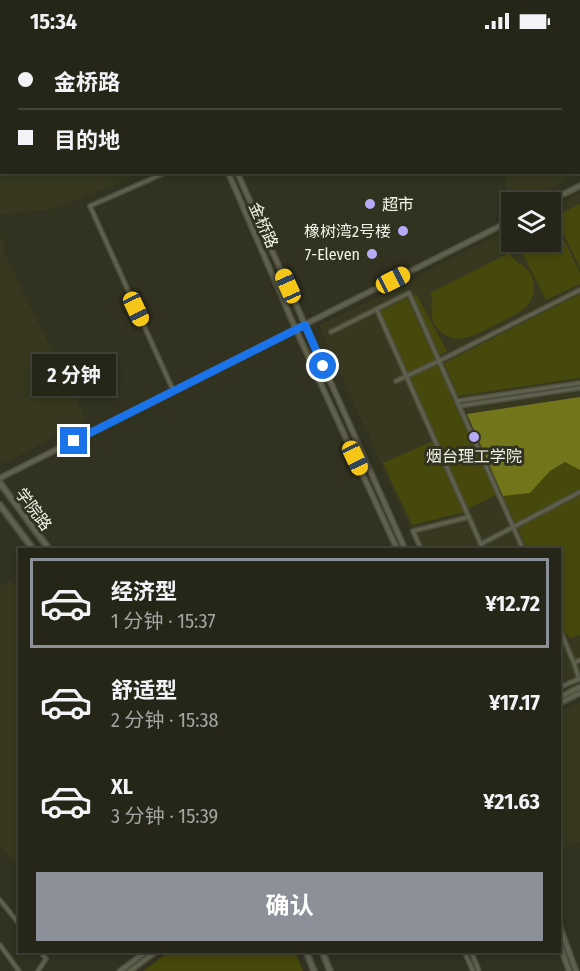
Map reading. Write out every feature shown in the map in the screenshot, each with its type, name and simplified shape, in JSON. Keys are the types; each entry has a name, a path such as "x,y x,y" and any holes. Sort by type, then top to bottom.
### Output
{"main road":[{"name":"学院路","path":"0,483 48,548"},
{"name":"学院路","path":"0,505 32,548"},
{"path":"307,953 314,971"},
{"path":"323,953 330,971"}],"street":[{"path":"162,174 90,206 174,391"},
{"name":"金桥路","path":"229,174 296,330 397,548"},
{"name":"金桥路","path":"238,174 405,548"},
{"path":"561,195 580,186"},
{"path":"0,478 501,226"},
{"path":"396,381 580,290"},
{"path":"331,332 409,293 523,548"},
{"path":"377,310 483,548"},
{"path":"457,401 580,383"},
{"path":"459,406 580,388"},
{"path":"481,544 580,492"},
{"path":"421,548 413,531 469,517"},
{"path":"561,632 579,679 561,687"},
{"path":"574,663 580,660"},
{"path":"561,697 580,687"},
{"path":"561,702 580,693"},
{"path":"0,900 18,922"},
{"path":"561,930 576,971"},
{"path":"0,945 20,971"},
{"path":"561,948 569,971"},
{"path":"38,971 46,959 42,953"},
{"path":"120,971 144,953"},
{"path":"130,971 154,953"},
{"path":"465,953 473,971"},
{"path":"472,953 479,971"}],"shaded area":[{"path":"0,174 139,174 52,209 0,214"},
{"path":"504,174 580,174 544,192 507,192"},
{"name":"烟台理工学院","path":"580,193 580,684 561,694 561,548 419,548 319,325 501,233 501,252 561,252 561,203"},
{"path":"580,204 580,268 561,228 561,213"},
{"path":"0,234 5,254 86,420 0,464"},
{"path":"561,234 580,273 580,284 546,300 522,252 561,252"},
{"path":"509,253 526,268 533,280 533,294 527,306 498,324 466,338 452,338 443,333 433,321 430,293"},
{"path":"416,294 447,351 439,355 413,296"},
{"path":"580,294 580,378 458,396 444,363"},
{"path":"407,298 436,361 407,374 380,311"},
{"path":"437,364 496,495 467,509 409,378"},
{"path":"580,397 580,470 565,462 550,471 530,493 503,496 467,414"},
{"path":"433,441 464,512 412,525 383,463"},
{"path":"565,462 580,470 580,490 515,524 503,496 530,493 550,471"},
{"path":"580,495 580,635 572,638 565,634 561,624 561,548 527,548 518,528"},
{"path":"10,579 18,589 18,869 0,844 0,587"},
{"path":"580,702 580,842 561,850 561,712"},
{"path":"167,953 296,953 303,971 143,971"}],"place":[{"name":"超市","path":"370,204"},
{"name":"橡树湾2号楼","path":"403,231"},
{"name":"7-Eleven","path":"372,254"},
{"name":"烟台理工学院","path":"474,437"}],"route":[{"path":"74,441 305,325 323,366"}]}
